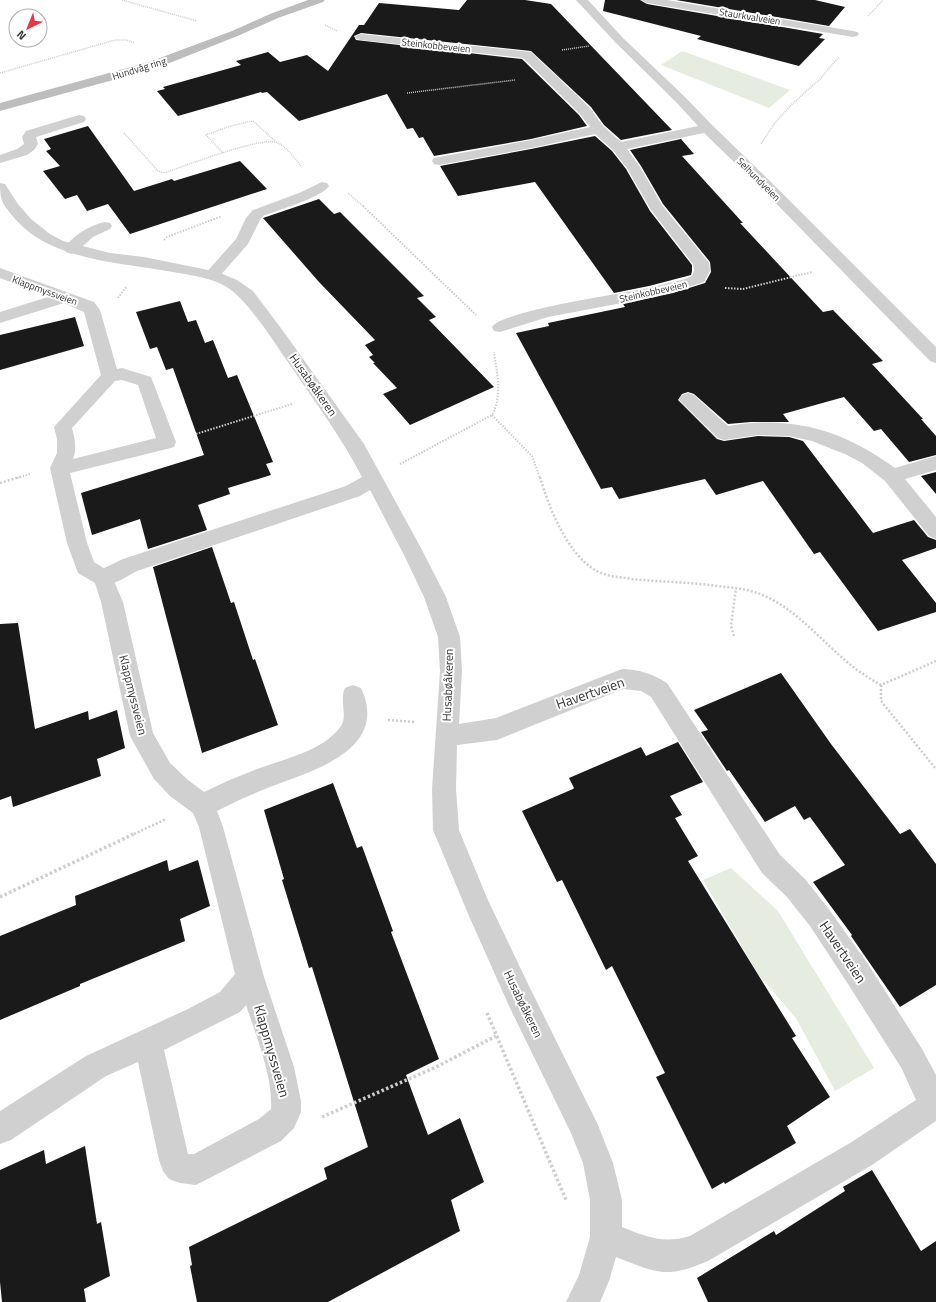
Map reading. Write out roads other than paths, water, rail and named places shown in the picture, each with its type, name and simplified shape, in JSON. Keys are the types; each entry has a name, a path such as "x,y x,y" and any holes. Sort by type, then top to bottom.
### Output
{"main road":[{"name":"Hundvåg ring","path":"185,40 274,16 319,0"},
{"name":"Hundvåg ring","path":"0,107 153,64 236,33 274,16"}],"street":[{"name":"Selhundveien","path":"582,0 619,40 745,164 936,357"},
{"name":"Staurkvalveien","path":"647,0 853,34"},
{"name":"Steinkobbeveien","path":"361,37 527,55 585,111 598,129 618,147 641,180 656,207 701,263 702,271 698,279 680,286 524,317 495,329"},
{"path":"0,159 22,152 30,147 32,144 29,137 31,134 79,119"},
{"path":"618,147 707,128"},
{"path":"438,161 531,144 598,129"},
{"path":"212,275 243,241 253,218 258,213 304,196 322,186"},
{"name":"Husabøåkeren","path":"0,188 12,206 26,222 45,237 71,249 109,258 144,262 212,275 231,283 247,295 335,416 374,479 414,554 435,597 445,623 448,637 450,670 444,789 446,830 478,907 519,996 583,1125 598,1163 606,1200 606,1237 593,1281 582,1302"},
{"path":"71,249 88,234 105,226"},
{"name":"Klappmyssveien","path":"0,273 28,285 82,303 92,310 110,376"},
{"path":"0,318 64,296"},
{"path":"59,468 83,464 167,442 145,380 122,374 110,376 63,427 66,439 66,453 59,468 77,543 85,567 103,578 130,565 341,495 374,479"},
{"path":"688,399 724,433 764,428 787,429 811,434 866,457 892,476 936,531"},
{"path":"892,476 936,463"},
{"name":"Klappmyssveien","path":"103,578 112,602 142,736 162,771 179,788 202,805 211,827 250,977 274,1050 287,1101 286,1112 279,1123 270,1130 196,1170 186,1170 180,1168 174,1160 148,1044"},
{"name":"Havertveien","path":"446,736 497,729 622,679 639,679 651,684 659,690 771,864 796,888 858,974 912,1059 930,1094 931,1103 928,1109 914,1120 860,1154 697,1250 667,1257 606,1237"},
{"path":"202,805 266,777 300,766 339,745 350,733 356,715 353,695"},
{"path":"0,1129 96,1066 148,1044 198,1020 230,1002 250,977"}]}
